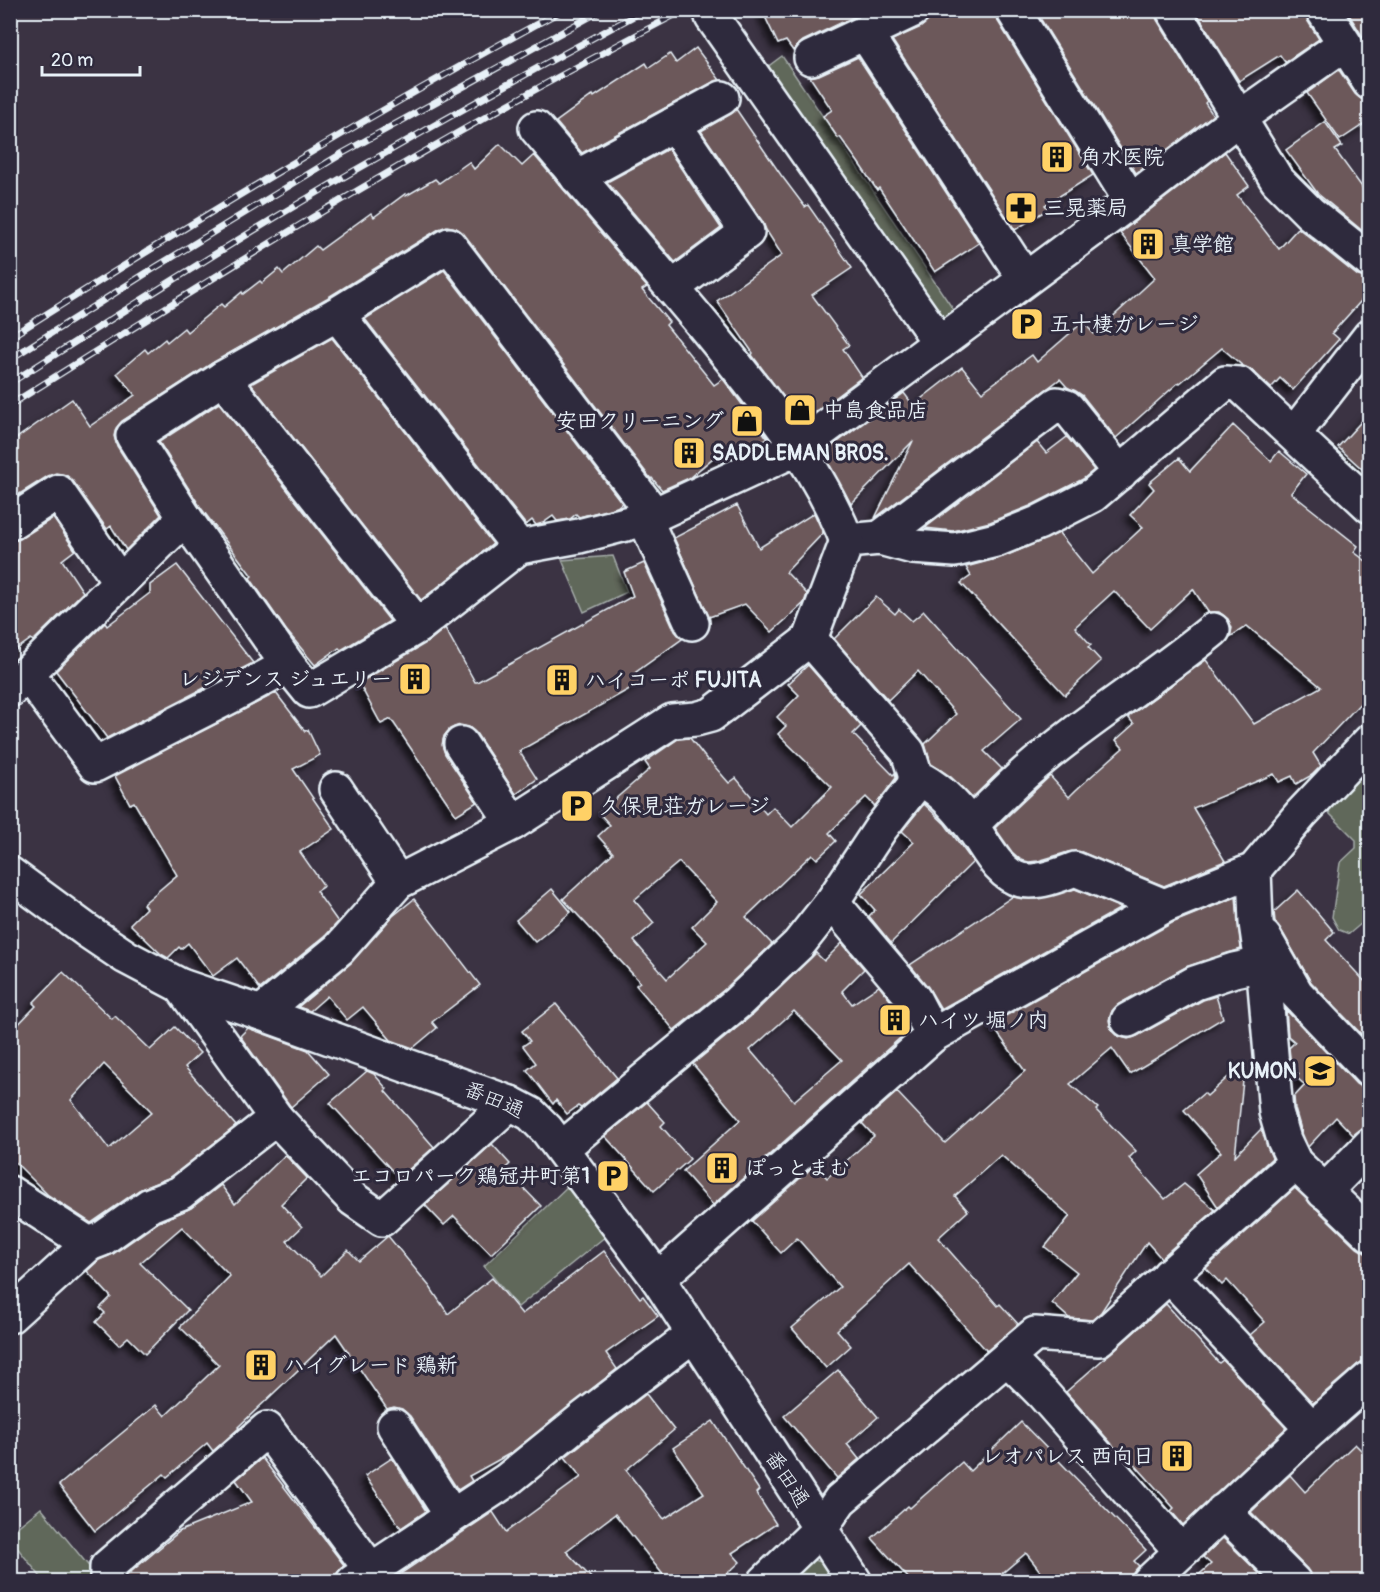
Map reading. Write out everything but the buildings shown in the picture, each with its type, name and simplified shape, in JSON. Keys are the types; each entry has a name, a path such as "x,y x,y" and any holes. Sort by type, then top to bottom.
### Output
{"street":[{"path":"811,58 913,10"},
{"path":"1013,10 1131,201"},
{"path":"1173,10 1277,180 1310,213 1370,261"},
{"path":"1323,10 1370,82"},
{"path":"712,17 940,344"},
{"path":"865,33 1025,279"},
{"path":"692,623 650,517 449,244 337,314 223,378 133,436 185,518 288,665 309,691 418,626 519,547 579,536 650,517 798,448 940,344 1239,118 1344,44"},
{"path":"577,177 722,98"},
{"path":"672,288 747,232 674,124"},
{"path":"261,1013 339,949 398,882 513,824 672,721 711,715 810,639 847,541 798,448 747,378 536,128"},
{"path":"337,314 519,547"},
{"path":"1294,434 1370,336"},
{"path":"223,378 418,626"},
{"path":"847,541 880,538 913,547 955,550 996,540 1038,523 1094,495 1225,383 1239,384 1370,506"},
{"path":"880,538 1057,404 1067,407 1120,473"},
{"path":"10,523 58,492 120,582"},
{"path":"1022,551 1070,507"},
{"path":"185,518 19,681 95,765 288,665"},
{"path":"971,825 1024,774 1090,722 1178,659 1213,630"},
{"path":"562,1148 737,1003 798,945 832,902 881,828 913,787 916,777 908,752 810,639"},
{"path":"658,1279 933,1035 1164,906 1254,870 1301,814 1370,741"},
{"path":"461,744 513,824"},
{"path":"916,777 930,783 971,825 999,866 1021,880 1051,878 1075,869 1164,906"},
{"path":"336,789 398,882"},
{"path":"1254,870 1256,922 1276,1112 1284,1140 1295,1163 1370,1234"},
{"name":"番田通","path":"10,874 126,957 181,986 510,1103 531,1114 562,1148 658,1279 855,1581"},
{"path":"832,902 914,999 933,1035"},
{"path":"1256,922 1296,993 1370,1071"},
{"path":"1128,1020 1195,982 1262,964"},
{"path":"181,986 276,1118 354,1199 382,1219 510,1103"},
{"path":"10,1316 89,1244 102,1239 150,1204 180,1193 276,1118"},
{"path":"1324,1192 1370,1145"},
{"path":"765,1581 820,1529 840,1500 1035,1334 1099,1339 1295,1163"},
{"path":"10,1193 89,1244"},
{"path":"1169,1275 1312,1429"},
{"path":"107,1581 107,1567 267,1429 362,1576 507,1480 581,1420 693,1335"},
{"path":"1008,1359 1043,1394 1181,1551"},
{"path":"1149,1581 1370,1378"},
{"path":"394,1426 452,1516"},
{"path":"1223,1511 1294,1581"}],"green space":[{"path":"782,56 959,318 944,328 766,68"},
{"path":"613,556 627,592 584,612 562,560"},
{"path":"1369,769 1369,917 1349,934 1339,930 1332,917 1340,863 1356,848 1356,840 1330,814 1328,808"},
{"path":"571,1183 611,1232 518,1307 484,1266"},
{"path":"41,1508 101,1581 44,1581 11,1540 11,1532"},
{"path":"813,1560 826,1563 838,1582 789,1582"}],"railway":[{"path":"10,337 284,169 492,48 563,10"},
{"path":"10,359 343,153 602,10"},
{"path":"10,383 311,196 645,10"},
{"path":"10,405 362,188 522,97 684,10"}],"place":[{"name":"角水医院","path":"1057,157"},
{"name":"三晃薬局","path":"1021,208"},
{"name":"真学館","path":"1148,244"},
{"name":"五十棲ガレージ","path":"1027,324"},
{"name":"中島食品店","path":"800,410"},
{"name":"安田クリーニング","path":"747,421"},
{"name":"SADDLEMAN BROS.","path":"689,453"},
{"name":"レジデンス ジュエリー","path":"415,679"},
{"name":"ハイコーポ FUJITA","path":"562,680"},
{"name":"久保見荘ガレージ","path":"577,806"},
{"name":"ハイツ 堀ノ内","path":"895,1020"},
{"name":"KUMON","path":"1320,1071"},
{"name":"ぽっとまむ","path":"722,1168"},
{"name":"エコロパーク鶏冠井町第1","path":"613,1176"},
{"name":"ハイグレード 鶏新","path":"261,1365"},
{"name":"レオパレス 西向日","path":"1177,1456"}]}
